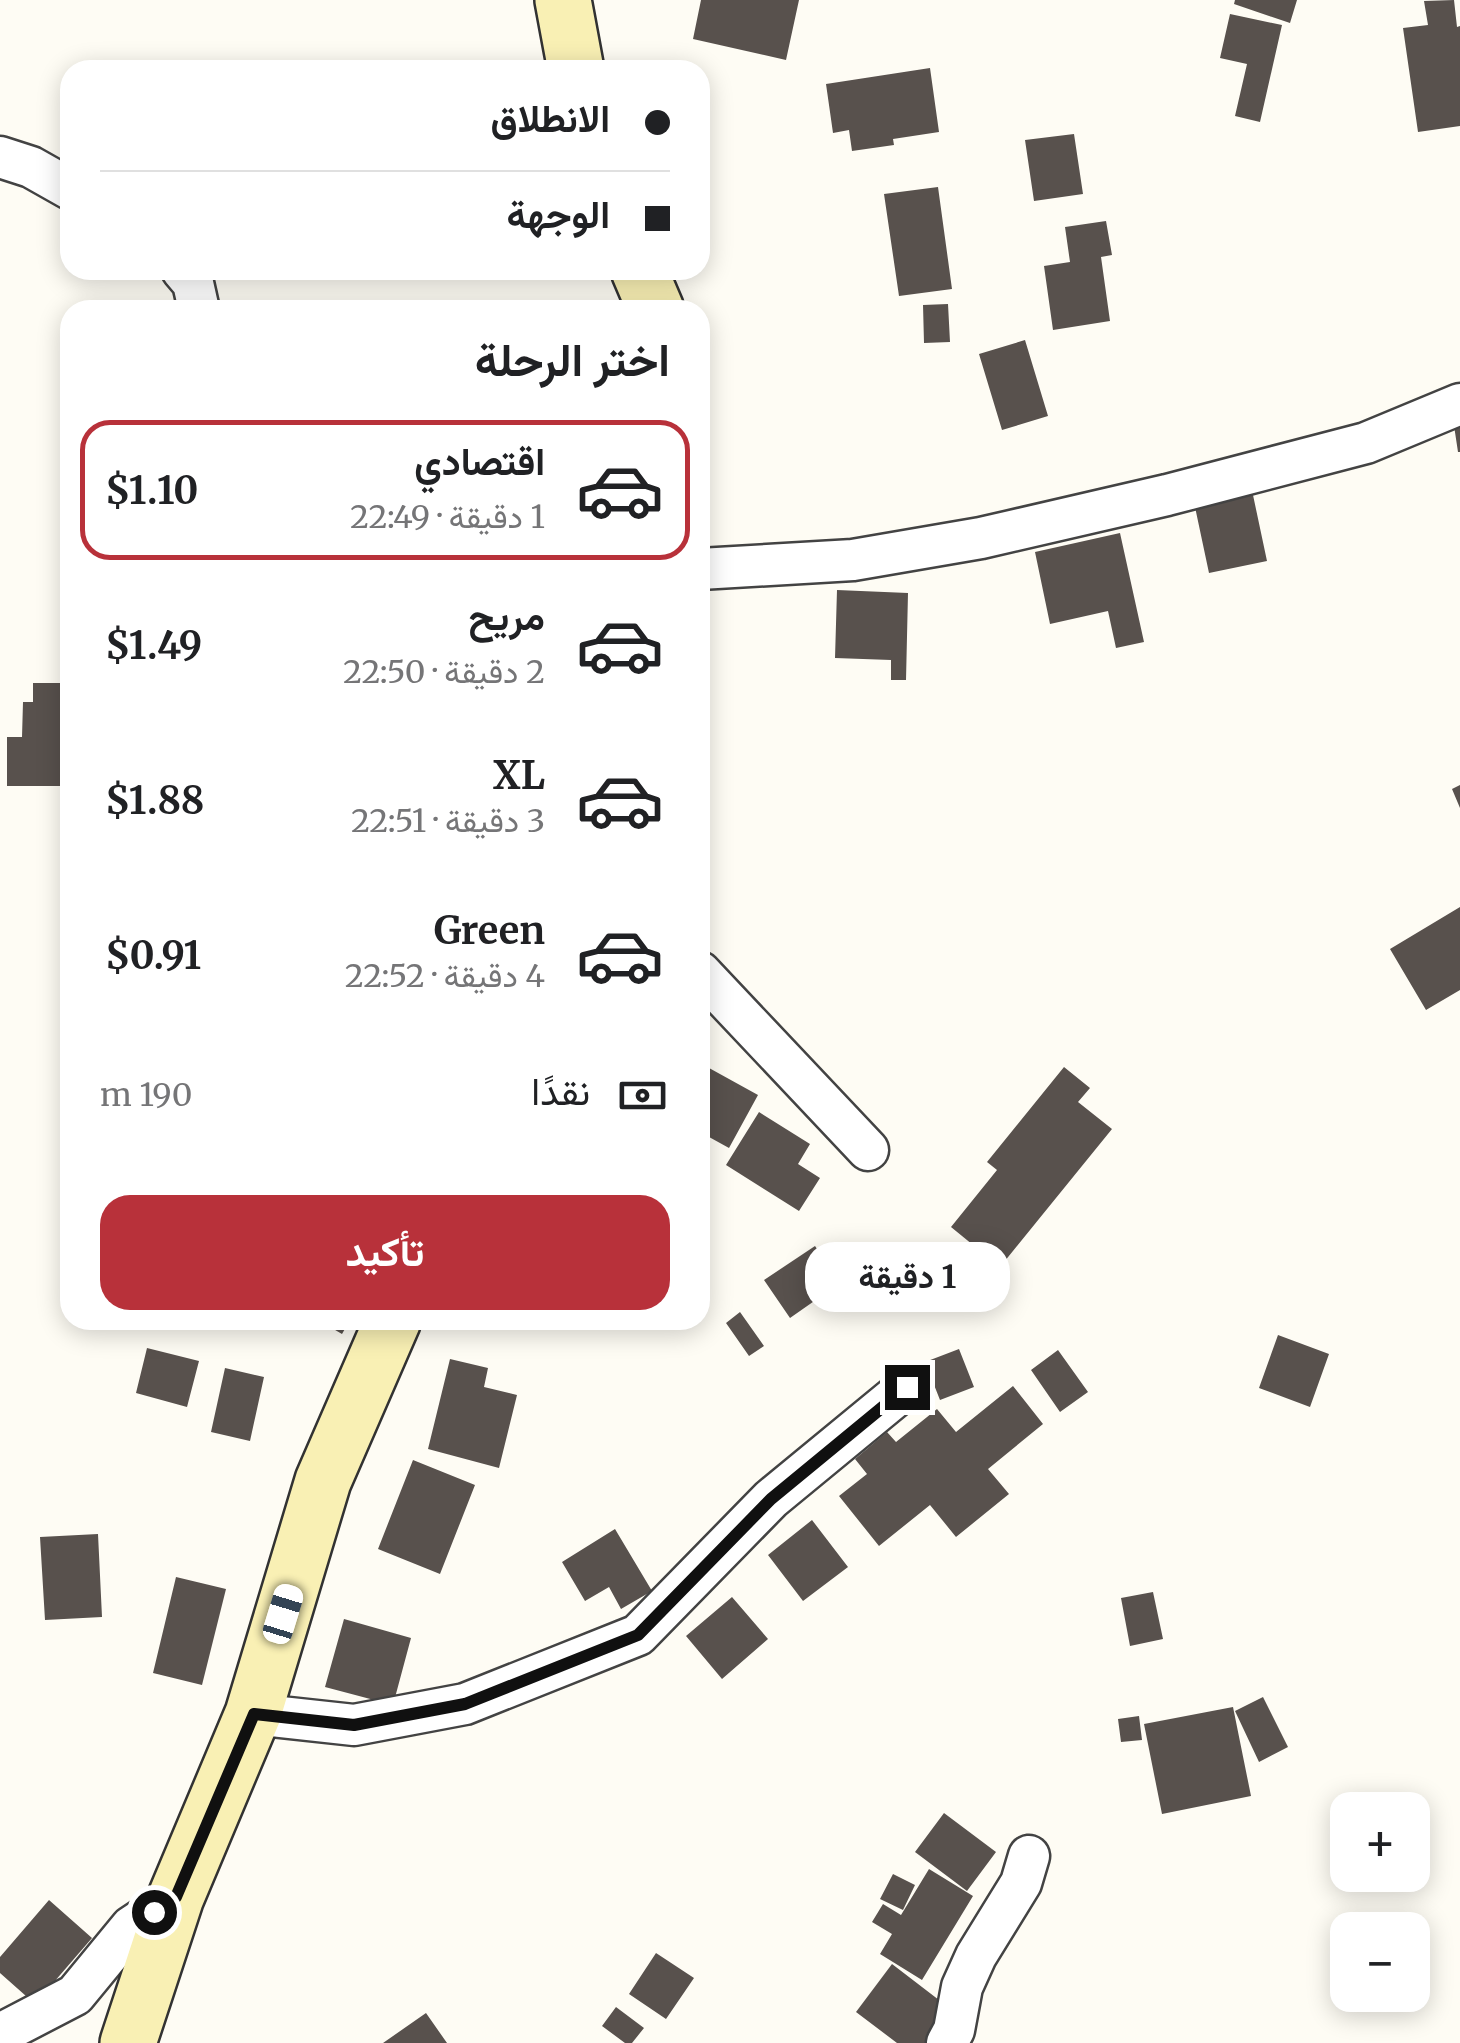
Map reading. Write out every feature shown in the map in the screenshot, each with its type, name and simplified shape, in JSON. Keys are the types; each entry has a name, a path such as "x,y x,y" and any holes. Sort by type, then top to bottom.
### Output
{"main road":[{"path":"563,0 574,60"},
{"path":"128,2043 176,1897 254,1714 323,1482 388,1330"}],"street":[{"path":"0,157 31,167 60,183"},
{"path":"710,568 853,560 981,538 1168,495 1366,443 1460,404"},
{"path":"710,983 868,1150"},
{"path":"254,1714 354,1725 465,1704 638,1635 771,1499 907,1387"},
{"path":"947,2043 954,2030 962,1987 976,1956 1021,1883 1029,1856"},
{"path":"0,2034 75,1995 131,1927 176,1897"}],"building":[{"path":"701,0 799,0 786,60 693,39"},
{"path":"1235,0 1297,0 1290,23 1234,4"},
{"path":"1454,0 1457,27 1460,26 1460,126 1418,132 1403,28 1428,25 1424,1"},
{"path":"1230,14 1282,25 1260,122 1235,116 1247,64 1220,58"},
{"path":"930,68 939,132 893,139 894,145 852,151 849,130 833,133 826,84"},
{"path":"1074,134 1083,194 1034,201 1025,140"},
{"path":"938,187 952,289 899,296 884,194"},
{"path":"1106,221 1112,255 1101,257 1110,321 1053,330 1044,266 1070,262 1065,227"},
{"path":"948,304 950,342 924,343 923,305"},
{"path":"1025,340 1048,416 1002,430 979,354"},
{"path":"1460,418 1460,452 1458,452 1453,419"},
{"path":"1253,495 1267,561 1209,573 1195,507"},
{"path":"1120,533 1144,642 1116,648 1108,611 1050,624 1035,552"},
{"path":"837,590 908,593 906,680 891,680 891,660 835,658"},
{"path":"33,683 60,683 60,786 7,786 7,737 22,737 23,702 33,702"},
{"path":"1460,785 1460,808 1452,789"},
{"path":"1460,907 1460,990 1426,1010 1390,949"},
{"path":"1064,1067 1090,1088 1078,1102 1112,1129 1000,1267 951,1227 997,1170 987,1162"},
{"path":"710,1069 758,1095 729,1148 710,1138"},
{"path":"759,1112 810,1144 798,1164 820,1178 799,1211 726,1165"},
{"path":"815,1246 840,1283 790,1318 764,1280"},
{"path":"740,1312 764,1346 749,1356 726,1323"},
{"path":"1278,1335 1329,1354 1310,1407 1259,1388"},
{"path":"147,1348 199,1361 187,1407 136,1393"},
{"path":"959,1349 974,1387 940,1400 925,1362"},
{"path":"1058,1350 1088,1392 1060,1412 1031,1370"},
{"path":"450,1359 488,1368 484,1387 517,1395 499,1468 428,1449"},
{"path":"225,1368 264,1377 250,1441 211,1432"},
{"path":"1013,1386 1043,1424 988,1469 1009,1494 956,1537 930,1505 879,1546 839,1496 867,1474 855,1459 887,1432 896,1442 937,1409 956,1432"},
{"path":"413,1460 475,1485 440,1574 378,1549"},
{"path":"812,1520 848,1567 803,1601 768,1555"},
{"path":"615,1529 652,1591 621,1609 609,1587 585,1601 562,1562"},
{"path":"98,1534 102,1617 45,1620 40,1537"},
{"path":"176,1577 226,1589 202,1685 153,1673"},
{"path":"1153,1592 1163,1639 1130,1646 1121,1598"},
{"path":"732,1597 768,1639 722,1679 686,1636"},
{"path":"344,1619 411,1638 393,1705 325,1687"},
{"path":"1263,1697 1288,1747 1259,1762 1235,1711"},
{"path":"1233,1707 1251,1796 1162,1814 1144,1724"},
{"path":"1139,1716 1142,1740 1121,1742 1118,1719"},
{"path":"944,1813 996,1852 967,1891 915,1852"},
{"path":"929,1869 973,1896 922,1980 880,1954 892,1934 872,1922 883,1904 901,1915"},
{"path":"893,1874 915,1885 903,1910 880,1899"},
{"path":"49,1900 92,1938 35,2004 0,1973 0,1957"},
{"path":"656,1953 694,1978 666,2019 629,1994"},
{"path":"892,1964 952,2010 927,2043 897,2043 856,2012"},
{"path":"616,2007 644,2028 632,2043 625,2043 602,2026"},
{"path":"426,2013 447,2043 383,2043"}],"route":[{"path":"154,1912 176,1897 254,1714 354,1725 465,1704 638,1635 771,1499 907,1387"}]}
